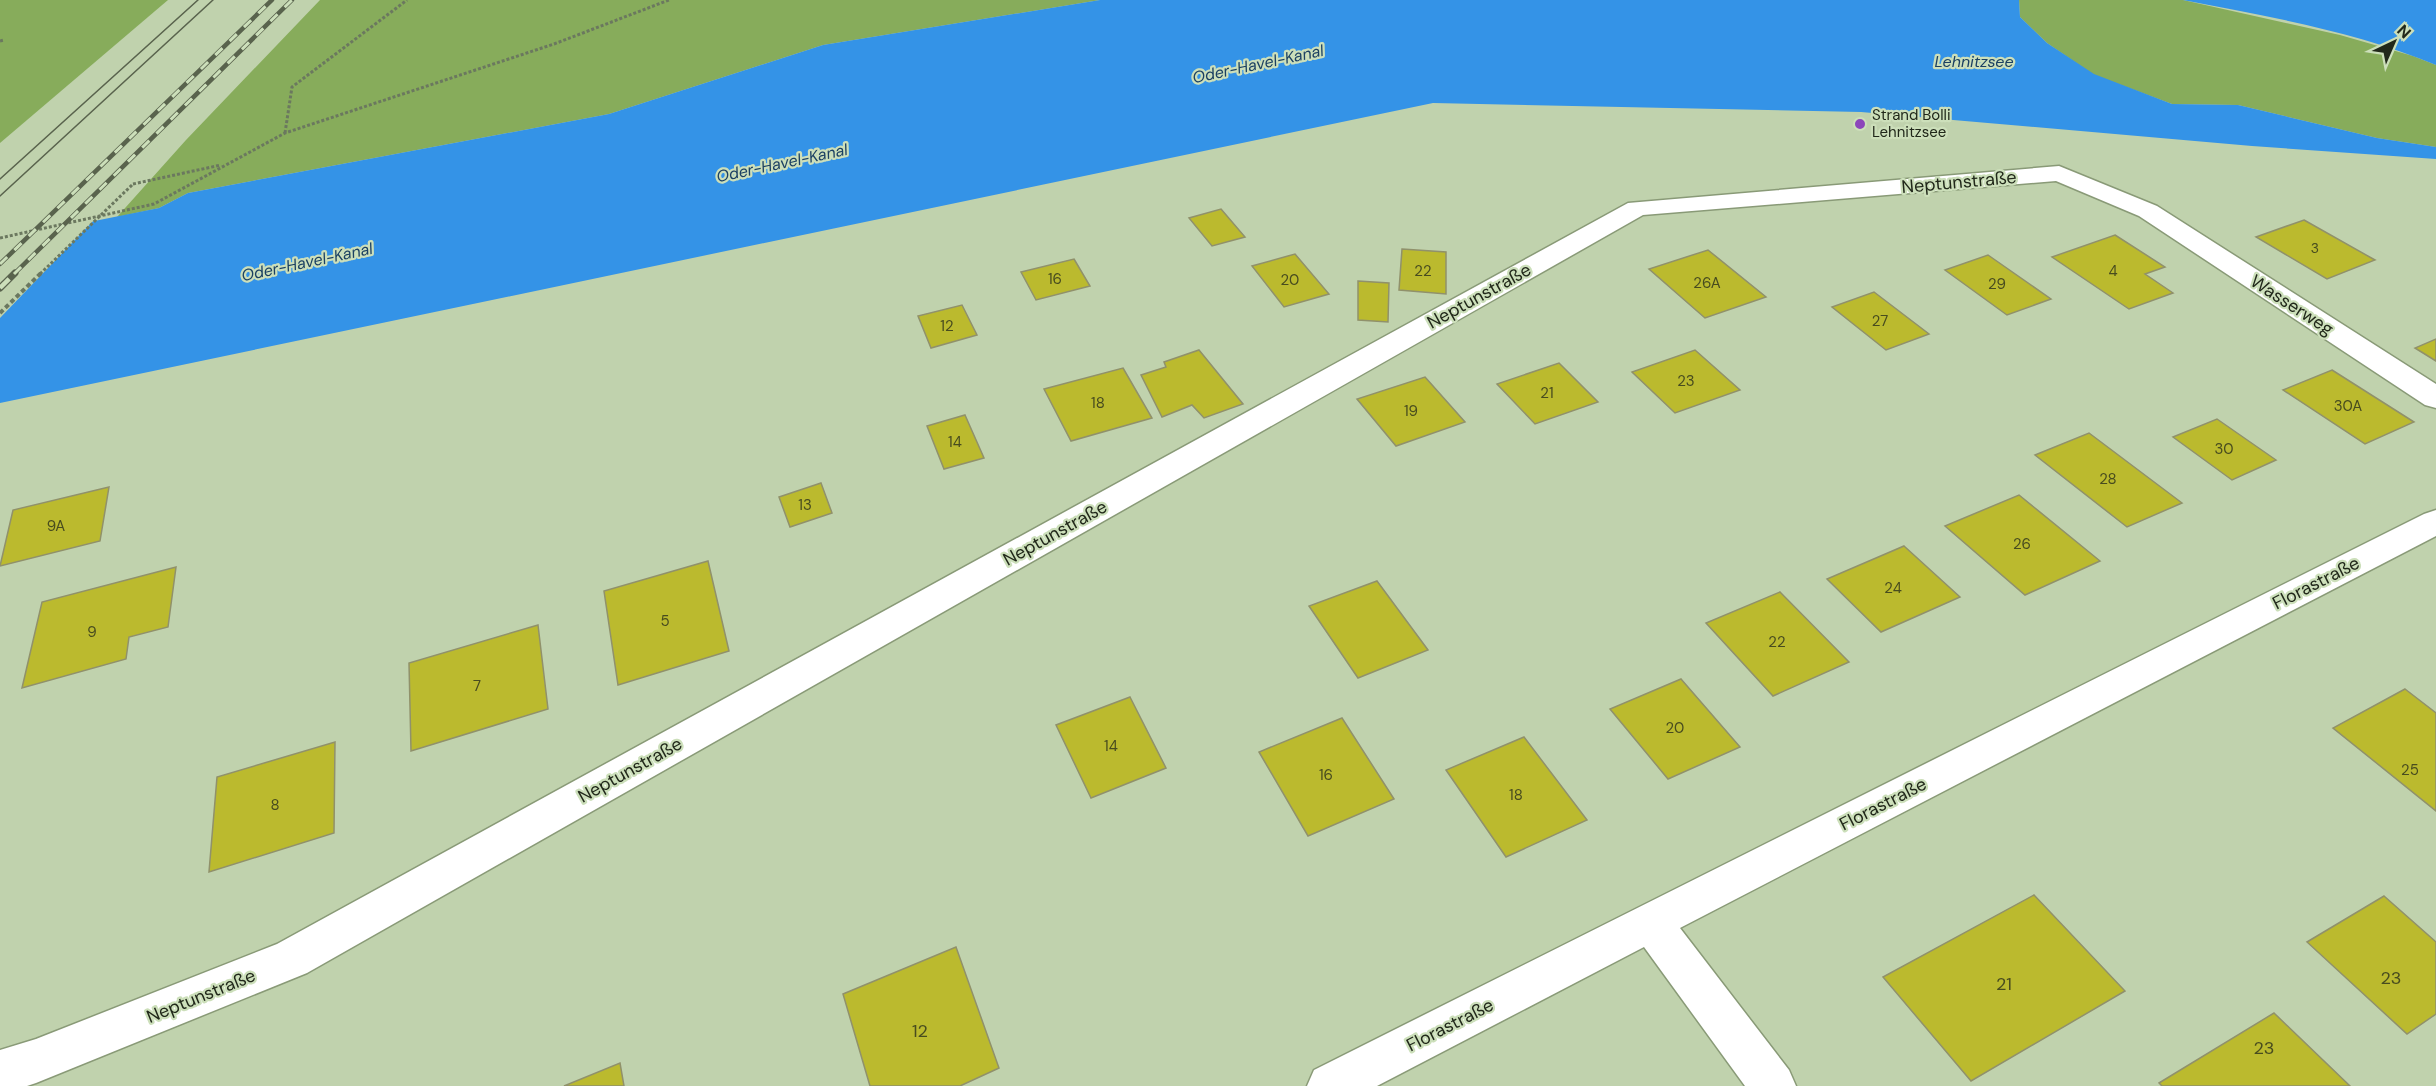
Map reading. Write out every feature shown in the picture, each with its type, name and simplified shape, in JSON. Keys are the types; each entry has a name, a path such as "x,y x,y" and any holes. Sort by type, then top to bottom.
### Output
{"street":[{"name":"Neptunstraße","path":"0,1072 36,1061 292,959 1637,208 2059,173 2148,211"},
{"name":"Wasserweg","path":"2148,211 2436,398"},
{"name":"Florastraße","path":"1330,1086 2436,522"},
{"path":"1651,923 1773,1086"}],"path":[{"path":"285,134 292,87 407,0"},
{"path":"0,238 154,204 285,134 554,44 669,0"},
{"path":"0,314 133,184 227,163"}],"green space":[{"path":"0,0 168,0 0,143"},
{"path":"320,0 1100,0 823,45 609,114 188,193 159,208 117,217 186,140"},
{"path":"2019,0 2183,0 2340,35 2413,56 2436,65 2436,147 2377,138 2238,105 2172,104 2094,75 2047,43 2020,17"}],"water":[{"path":"1100,0 2019,0 2020,17 2047,43 2094,74 2172,104 2238,105 2377,138 2436,147 2436,159 2252,146 1861,112 1433,103 0,403 0,240 159,208 188,193 609,114 823,45"},
{"path":"2183,0 2436,0 2436,65 2344,34"}],"pier":[{"path":"97,217 0,318 0,237"}],"building":[{"path":"1221,209 1245,237 1212,246 1189,218"},
{"path":"2304,220 2375,260 2327,279 2256,237"},
{"path":"2115,235 2165,267 2145,274 2173,293 2129,309 2052,257"},
{"path":"1402,249 1446,252 1446,294 1399,290"},
{"path":"1708,250 1766,297 1705,318 1649,269"},
{"path":"1295,254 1329,294 1284,307 1252,266"},
{"path":"1988,255 2051,299 2007,315 1945,270"},
{"path":"1074,259 1090,286 1036,300 1021,272"},
{"path":"1358,281 1389,283 1388,322 1358,320"},
{"path":"1874,292 1929,334 1886,350 1832,307"},
{"path":"962,305 977,335 931,348 918,316"},
{"path":"2436,339 2436,361 2415,348"},
{"path":"1199,350 1243,404 1204,418 1192,405 1162,417 1141,375 1166,367 1164,362"},
{"path":"1695,350 1740,390 1675,413 1632,372"},
{"path":"1559,363 1598,402 1535,424 1497,384"},
{"path":"1123,368 1152,418 1071,441 1044,389"},
{"path":"2332,370 2414,422 2365,444 2283,390"},
{"path":"1425,377 1465,422 1396,446 1357,399"},
{"path":"965,415 984,458 944,469 927,426"},
{"path":"2217,419 2276,460 2232,480 2173,437"},
{"path":"2089,433 2182,503 2127,527 2035,455"},
{"path":"821,483 832,513 790,527 779,497"},
{"path":"109,487 100,541 0,566 13,510"},
{"path":"2019,495 2100,561 2025,595 1945,526"},
{"path":"1904,546 1960,597 1881,632 1827,579"},
{"path":"708,561 729,651 618,685 604,591"},
{"path":"176,567 168,627 129,637 126,659 22,688 42,602"},
{"path":"1377,581 1428,650 1358,678 1309,606"},
{"path":"1780,592 1849,662 1773,696 1706,623"},
{"path":"538,625 548,709 411,751 409,663"},
{"path":"1681,679 1740,747 1668,779 1610,709"},
{"path":"2405,689 2436,713 2436,811 2333,728"},
{"path":"1130,697 1166,768 1091,798 1056,725"},
{"path":"1342,718 1394,799 1308,836 1259,752"},
{"path":"1524,737 1587,820 1506,857 1446,770"},
{"path":"335,742 334,833 209,872 217,777"},
{"path":"2034,895 2125,991 1971,1081 1883,977"},
{"path":"2384,896 2436,942 2436,1014 2407,1034 2307,942"},
{"path":"956,947 999,1068 960,1086 870,1086 843,994"},
{"path":"2274,1013 2350,1086 2162,1086 2159,1083"},
{"path":"620,1063 624,1086 564,1086"}],"tram line":[{"path":"0,179 198,0"},
{"path":"0,196 213,0"}],"railway":[{"path":"0,264 272,0"},
{"path":"14,274 292,0"},
{"path":"0,288 14,274"}],"place":[{"name":"Strand Bolli Lehnitzsee","path":"1860,124"}],"water label":[{"name":"Lehnitzsee","path":"1974,61"},
{"name":"Oder-Havel-Kanal","path":"1258,64"},
{"name":"Oder-Havel-Kanal","path":"782,163"},
{"name":"Oder-Havel-Kanal","path":"307,262"}]}
